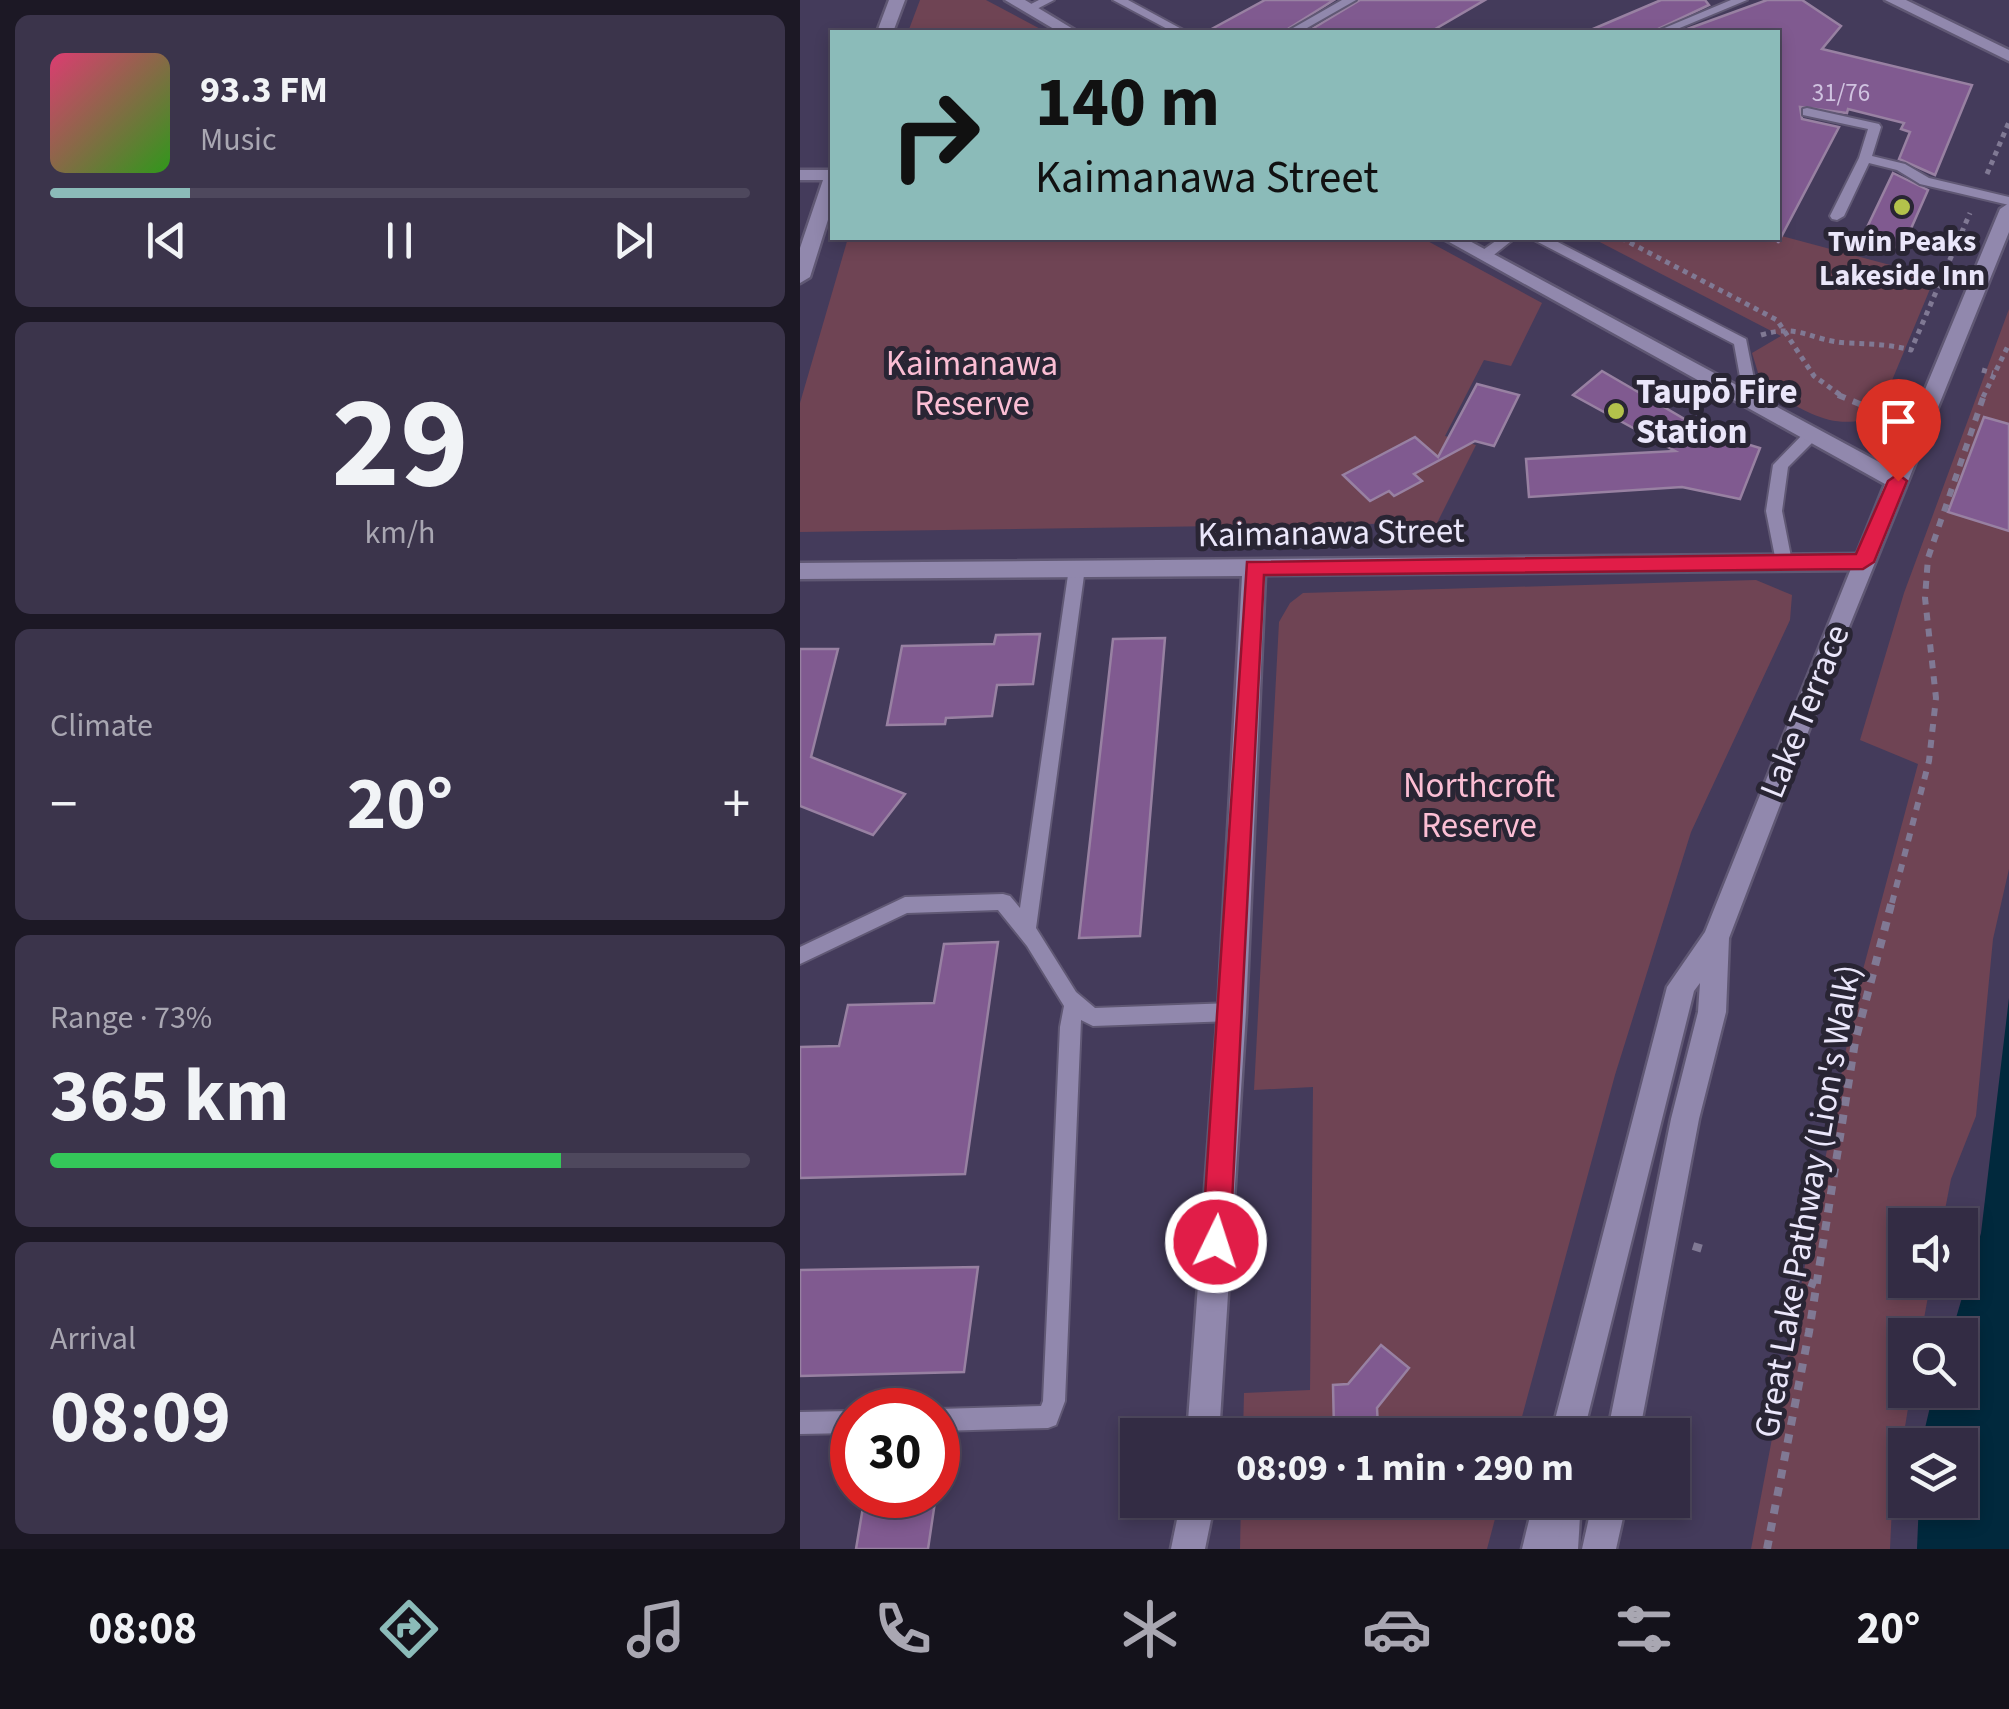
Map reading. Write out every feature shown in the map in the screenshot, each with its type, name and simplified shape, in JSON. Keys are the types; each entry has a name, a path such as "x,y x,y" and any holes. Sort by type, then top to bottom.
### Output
{"street":[{"path":"886,30 897,0"},
{"path":"1893,0 2009,56"},
{"path":"1021,5 1066,30"},
{"path":"800,175 830,177"},
{"path":"800,277 830,183"},
{"name":"Lake Terrace","path":"1571,1418 1682,987 1716,938 1863,562 2009,205"},
{"path":"1456,240 1898,481"},
{"name":"Kaimanawa Street","path":"800,571 1863,562"},
{"path":"1204,1418 1232,1012 1254,568"},
{"name":"Lake Terrace","path":"1627,1418 1685,1119 1712,1012 1716,938"},
{"path":"1188,1549 1196,1518"},
{"path":"1199,1518 1202,1549"},
{"path":"1539,1549 1547,1518"},
{"path":"1561,1549 1563,1518"},
{"path":"1599,1549 1606,1518"}],"lane":[{"path":"1021,5 1048,0"},
{"path":"1120,0 1177,30"},
{"path":"1296,30 1350,0"},
{"path":"1666,30 1742,0"},
{"path":"1807,112 1875,126 1838,216"},
{"path":"1865,158 1900,166 1925,181 2009,205"},
{"path":"1485,255 1505,240"},
{"path":"1545,240 1741,342 1752,404"},
{"path":"1784,562 1774,511 1781,464 1811,436"},
{"path":"1026,930 1076,568"},
{"path":"800,956 905,905 1003,902 1026,930 1060,987 1093,1016 1232,1012"},
{"path":"960,1419 1048,1417 1054,1401 1074,1002"},
{"path":"800,1423 830,1422"}],"path":[{"path":"1772,331 1786,328 1833,340 1878,341 1911,350 2009,122"},
{"name":"Great Lake Pathway (Lion's Walk)","path":"1767,1549 1816,1285 1855,1042 1930,761 1936,698 1925,598 1928,558 1993,373 2009,344"},
{"path":"1982,370 1993,373"},
{"path":"1692,1246 1710,1251"},
{"path":"1792,1276 1816,1285"}],"green space":[{"path":"920,0 986,0 1042,30 909,30"},
{"path":"1780,236 1935,277 1878,414 1847,422 1832,420 1804,410 1762,386 1752,353 1781,336 1596,240 1780,240"},
{"name":"Kaimanawa Reserve","path":"847,240 1426,240 1542,303 1511,366 1484,360 1445,436 1476,445 1437,523 800,532 800,403"},
{"path":"2009,309 2009,869 1993,939 1976,1116 1951,1179 1945,1208 1888,1208 1888,1298 1928,1298 1924,1318 1888,1318 1888,1408 1908,1408 1905,1428 1888,1428 1890,1549 1751,1549 1857,992 1918,764 1860,740 1904,593"},
{"name":"Northcroft Reserve","path":"1756,580 1792,595 1790,620 1691,832 1615,1075 1522,1418 1243,1418 1244,1393 1310,1390 1313,1087 1254,1090 1279,622 1290,603 1303,593"},
{"path":"1241,1518 1495,1518 1487,1549 1240,1549"}],"water":[{"path":"2009,998 2009,1549 1917,1549 1918,1518 1978,1518 1978,1428 1925,1428 1930,1408 1978,1408 1978,1318 1956,1318 1962,1298 1978,1298 1981,1233"}],"building":[{"path":"1265,0 1334,0 1286,30 1210,30"},
{"path":"1360,0 1485,0 1433,30 1310,30"},
{"path":"1661,0 1705,0 1709,5 1656,30 1591,30"},
{"path":"1767,0 1802,0 1841,26 1822,49 1972,85 1935,175 1899,159 1910,132 1901,129 1904,123 1848,109 1847,113 1800,107 1802,119 1839,127 1780,239 1780,30 1684,30"},
{"path":"1893,173 1928,190 1902,249 1862,238"},
{"path":"1602,371 1707,432 1760,448 1740,499 1682,487 1529,497 1526,459 1675,451 1573,395"},
{"path":"1477,384 1519,395 1494,446 1475,441 1414,474 1422,481 1394,496 1389,491 1370,501 1343,475 1415,437 1438,457"},
{"path":"1984,417 2009,424 2009,531 1948,512"},
{"path":"1040,634 1033,684 997,685 992,716 946,718 945,724 887,725 902,646 994,644 996,635"},
{"path":"1165,638 1140,936 1079,938 1113,639"},
{"path":"800,649 838,649 811,757 905,794 873,835 800,806"},
{"path":"998,942 965,1174 800,1178 800,1047 839,1046 848,1005 934,1003 944,944"},
{"path":"978,1267 964,1372 800,1376 800,1270"},
{"path":"1381,1345 1409,1368 1377,1408 1378,1418 1334,1418 1333,1385 1348,1384"},
{"path":"861,1518 933,1518 928,1549 856,1549"}],"place":[{"name":"Twin Peaks Lakeside Inn","path":"1902,207"},
{"name":"Taupō Fire Station","path":"1616,411"}],"route":[{"path":"1216,1242 1232,1012 1254,568 1863,562 1898,481"}]}
